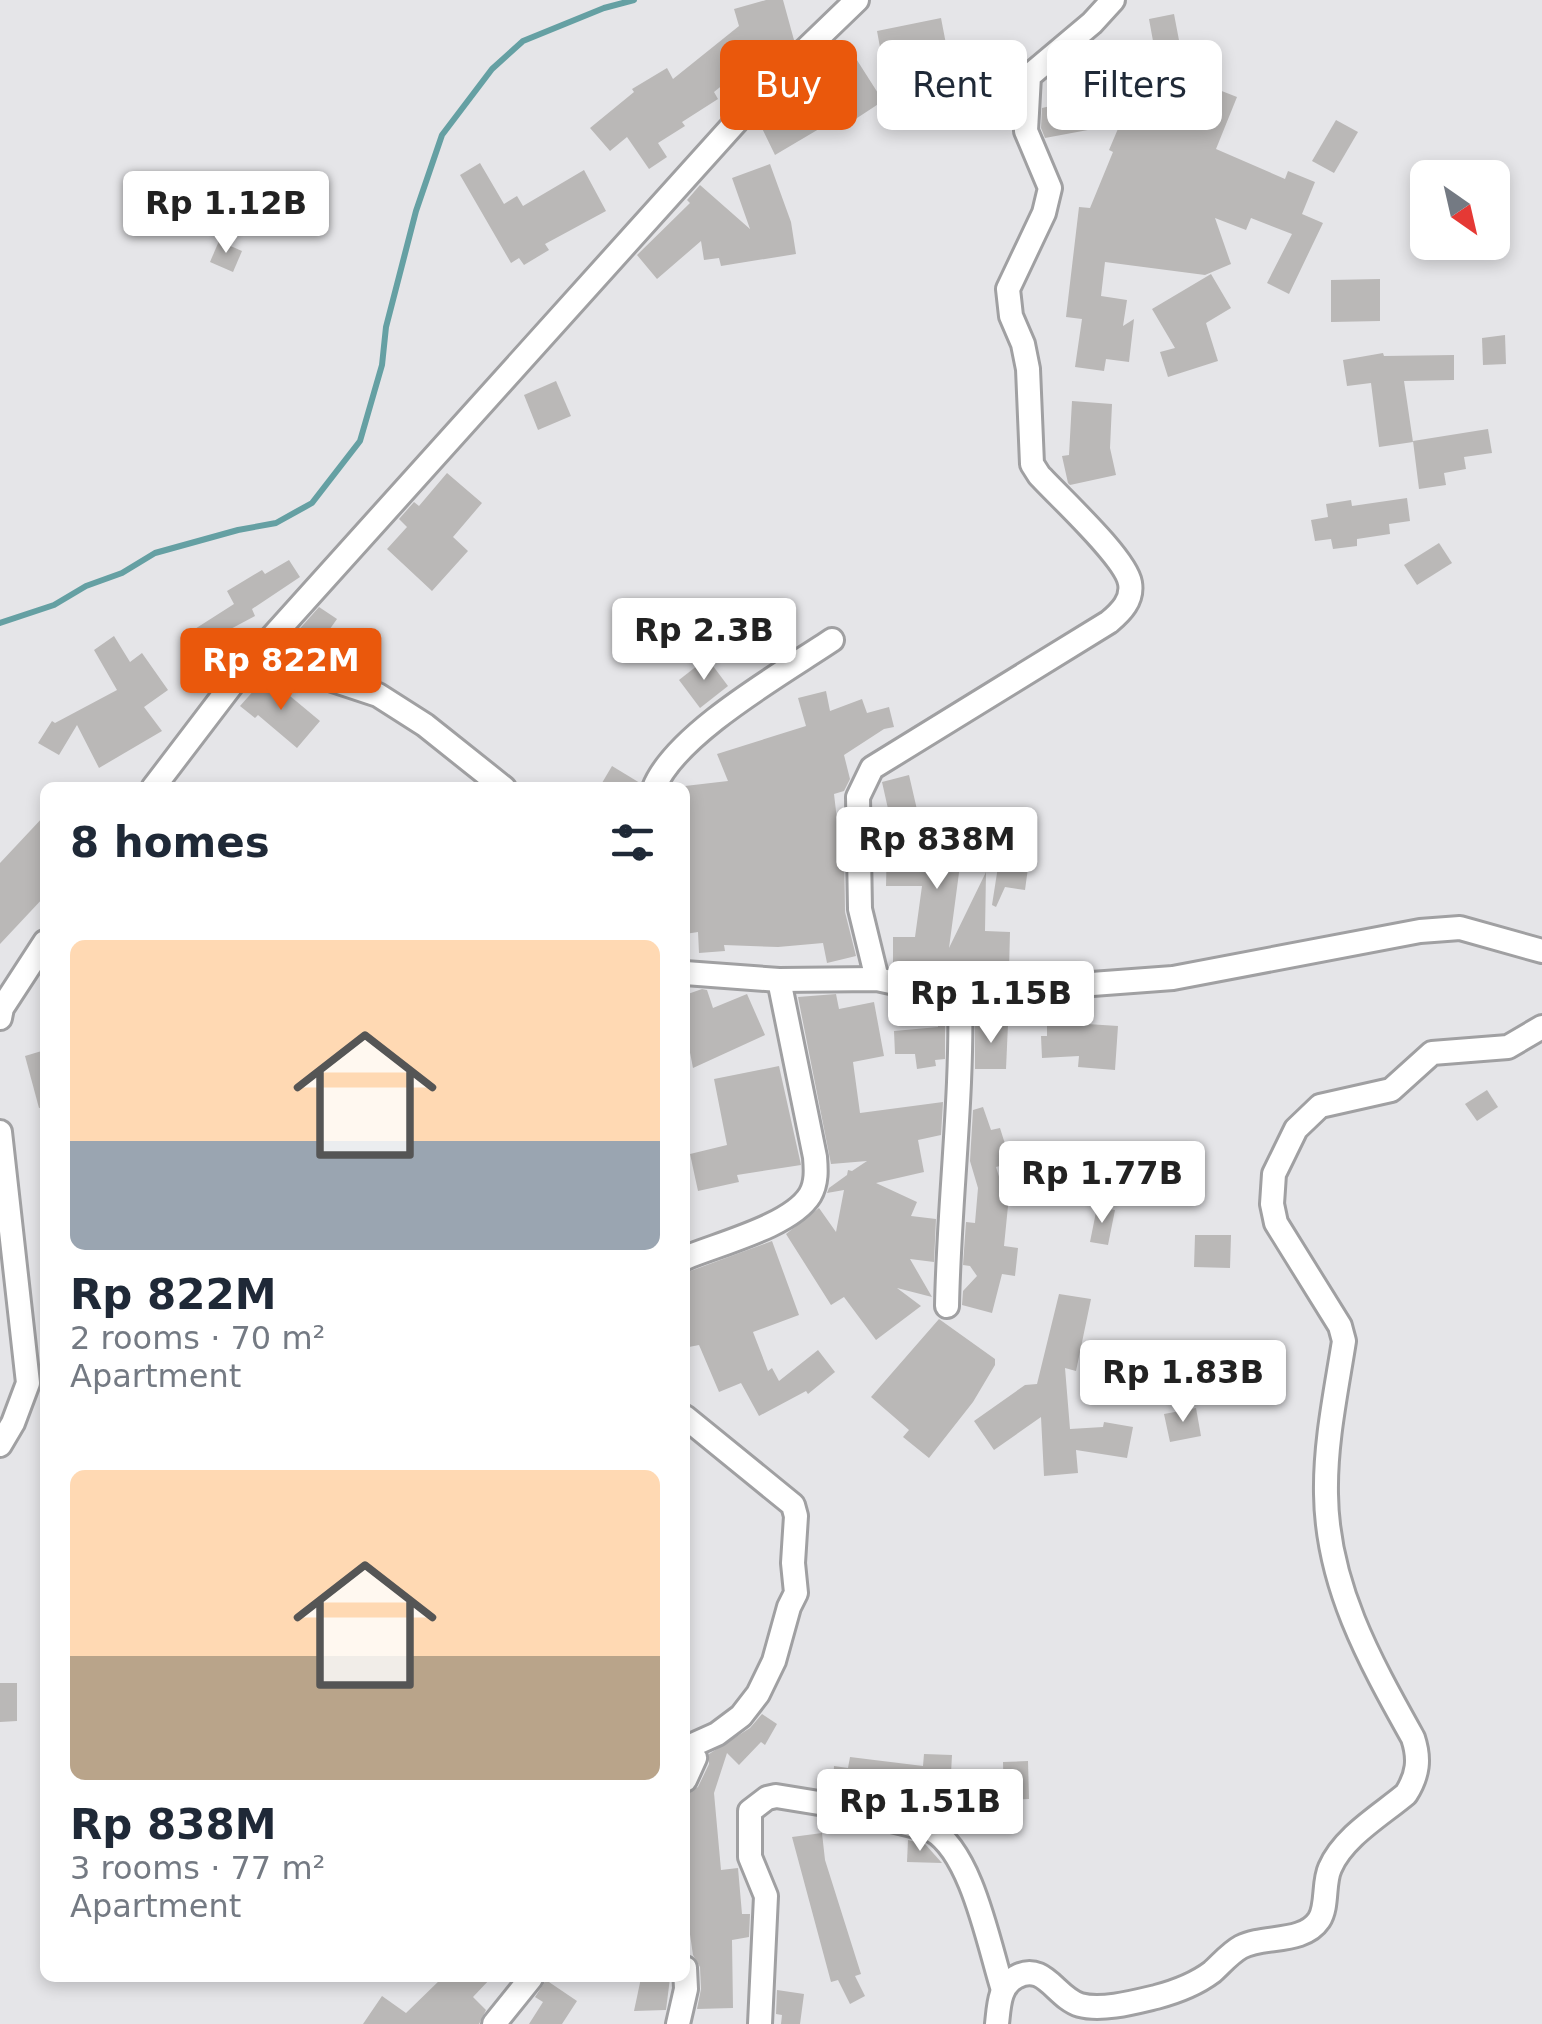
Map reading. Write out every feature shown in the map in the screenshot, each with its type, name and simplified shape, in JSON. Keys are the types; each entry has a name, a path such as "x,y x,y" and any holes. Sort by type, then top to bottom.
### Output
{"street":[{"path":"158,782 256,655 759,95 857,0"},
{"path":"876,979 860,910 858,797 872,768 1109,622 1129,597 1131,587 1123,565 1032,464 1028,368 1011,316 1008,289 1044,213 1050,188 1027,138 1028,76 1092,23 1113,0"},
{"path":"657,782 669,762 698,734 832,640"},
{"path":"256,655 378,695 425,725 496,782"},
{"path":"690,973 779,980 876,979 909,986 996,991 1173,978 1420,931 1460,928 1542,951"},
{"path":"0,1018 2,1008 40,950"},
{"path":"690,1256 782,1219 811,1193 816,1175 815,1156 779,980"},
{"path":"947,1306 954,1130 962,1064 960,990"},
{"path":"1003,1990 1010,1980 1032,1972 1041,1975 1068,2000 1081,2005 1158,1996 1206,1976 1241,1947 1298,1935 1318,1921 1327,1875 1337,1854 1406,1794 1414,1782 1418,1754 1413,1738 1363,1648 1343,1596 1330,1536 1326,1495 1328,1449 1344,1342 1340,1326 1276,1223 1271,1188 1296,1129 1320,1106 1390,1090 1432,1053 1508,1047 1542,1027"},
{"path":"0,1132 36,1390 0,1445"},
{"path":"690,1421 793,1505 796,1516 792,1563 797,1583 774,1661 758,1694 728,1727 690,1745"},
{"path":"760,2024 766,1896 750,1857 748,1817 756,1805 776,1796 932,1830 944,1837 964,1868 1003,1990 998,2024"},
{"path":"494,2024 528,1982"},
{"path":"678,2024 686,1982"}],"building":[{"path":"766,0 783,0 794,40 722,40 739,26 734,9"},
{"path":"1174,14 1179,40 1153,40 1149,19"},
{"path":"941,18 945,40 879,40 877,31"},
{"path":"720,41 720,87 714,92 718,99 658,143 667,157 649,169 627,137 610,151 590,128 634,92 632,89 667,68 673,79"},
{"path":"857,60 877,92 877,105 857,118"},
{"path":"1222,91 1237,97 1216,149 1285,179 1288,171 1315,182 1302,214 1323,223 1289,294 1267,283 1292,234 1251,218 1246,230 1215,218 1231,264 1205,275 1105,262 1101,296 1127,300 1123,326 1134,319 1129,362 1106,359 1104,371 1075,367 1082,319 1066,317 1079,207 1090,208 1113,152 1109,150 1117,130 1222,130"},
{"path":"1047,107 1047,130 1088,130 1045,138 1042,108"},
{"path":"1336,120 1358,132 1334,173 1312,161"},
{"path":"763,130 817,130 775,155"},
{"path":"480,163 504,204 517,196 523,206 584,170 606,211 545,244 549,250 524,265 519,258 511,263 460,175"},
{"path":"770,164 791,222 796,254 721,266 719,258 704,260 701,241 657,279 637,255 690,203 687,200 700,185 750,229 732,178"},
{"path":"219,241 242,251 233,272 210,262"},
{"path":"1211,274 1231,308 1206,323 1218,361 1168,377 1160,352 1175,348 1152,309"},
{"path":"1380,279 1380,321 1331,322 1331,280"},
{"path":"1505,335 1506,364 1483,365 1482,338"},
{"path":"1383,353 1454,355 1454,380 1404,381 1413,442 1379,447 1371,383 1347,386 1343,360"},
{"path":"556,381 571,416 538,430 524,395"},
{"path":"1072,401 1112,404 1110,448 1116,475 1068,483 1062,456 1069,455"},
{"path":"1488,429 1492,453 1464,457 1466,469 1444,473 1446,485 1419,489 1413,441"},
{"path":"447,473 482,503 453,537 468,551 432,591 387,549 407,527 399,519 414,502 419,506"},
{"path":"1407,498 1410,521 1389,524 1390,534 1357,539 1357,546 1333,549 1331,539 1315,541 1311,520 1328,517 1326,504 1351,500 1352,506"},
{"path":"1439,543 1452,563 1417,585 1404,565"},
{"path":"289,560 300,577 252,609 255,616 225,632 234,645 205,663 187,634 234,604 227,591 262,570 265,574"},
{"path":"319,607 337,619 317,647 296,633"},
{"path":"114,636 130,662 142,653 168,690 144,707 162,731 99,768 77,725 59,755 38,743 52,721 55,723 117,690 94,650"},
{"path":"707,658 728,686 700,708 679,680"},
{"path":"263,680 281,695 284,691 320,721 297,748 258,715 255,718 240,706"},
{"path":"826,691 830,711 862,699 867,713 889,707 894,727 884,729 844,755 850,779 844,791 834,794 840,845 844,844 845,912 856,956 827,963 823,943 778,947 724,945 725,951 699,953 698,932 690,933 690,785 728,781 717,754 806,726 798,698"},
{"path":"612,766 638,782 603,782"},
{"path":"909,775 918,814 966,820 949,948 986,872 985,931 1010,932 1009,970 980,969 980,973 893,967 893,937 915,937 922,886 886,886 887,840 895,840 882,782"},
{"path":"40,820 40,901 0,944 0,863"},
{"path":"1002,841 1023,851 1016,866 1028,868 1025,890 1005,887 996,907 992,905"},
{"path":"707,990 713,1008 747,994 765,1035 693,1068 690,993"},
{"path":"836,994 839,1009 874,1002 884,1056 853,1062 860,1113 943,1102 941,1135 918,1140 924,1172 876,1183 917,1202 911,1216 936,1219 934,1262 910,1259 932,1297 897,1288 921,1306 876,1340 844,1297 831,1305 786,1234 819,1208 836,1232 844,1190 827,1193 829,1188 848,1170 867,1161 831,1164 798,997"},
{"path":"945,1016 945,1059 935,1060 936,1066 917,1069 915,1054 895,1054 894,1031 938,1027 938,1017"},
{"path":"1072,1019 1072,1023 1118,1026 1115,1070 1078,1067 1079,1056 1042,1058 1041,1036 1047,1036 1047,1020"},
{"path":"975,1023 1008,1024 1006,1069 975,1069"},
{"path":"40,1052 40,1108 39,1108 25,1056"},
{"path":"779,1066 801,1165 737,1175 739,1182 698,1191 690,1154 727,1145 714,1079"},
{"path":"1487,1090 1498,1107 1477,1121 1465,1104"},
{"path":"983,1107 991,1130 1000,1128 1011,1163 996,1167 1008,1206 1004,1246 1018,1248 1015,1276 1002,1274 992,1313 962,1305 963,1291 977,1276 970,1266 963,1265 966,1222 975,1223 978,1188 970,1161 973,1110"},
{"path":"1097,1207 1115,1210 1108,1245 1090,1242"},
{"path":"1195,1235 1231,1235 1230,1268 1194,1267"},
{"path":"772,1241 799,1315 753,1332 768,1371 772,1368 779,1381 818,1350 835,1372 808,1394 806,1391 759,1416 741,1383 719,1392 699,1345 690,1347 690,1271"},
{"path":"1059,1294 1091,1299 1076,1371 1065,1368 1070,1429 1103,1427 1104,1422 1133,1427 1127,1458 1076,1450 1078,1473 1044,1476 1041,1417 994,1450 974,1421 1025,1385 1037,1384"},
{"path":"939,1319 995,1359 995,1365 973,1402 929,1458 903,1437 909,1430 871,1397"},
{"path":"1196,1408 1201,1436 1170,1442 1164,1414"},
{"path":"0,1683 17,1683 17,1721 0,1722"},
{"path":"762,1714 777,1724 765,1745 761,1742 739,1765 727,1753 714,1793 721,1870 738,1868 742,1914 750,1914 749,1937 732,1940 733,2008 697,2009 701,1989 700,1967 693,1955 690,1934 690,1792 698,1787 709,1764 709,1754 750,1728"},
{"path":"924,1754 952,1755 950,1792 833,1783 834,1766 848,1768 850,1757 923,1766"},
{"path":"1028,1761 1029,1799 1004,1800 1003,1762"},
{"path":"822,1833 825,1860 861,1974 855,1976 865,1996 850,2004 838,1980 831,1982 792,1837"},
{"path":"908,1840 925,1844 942,1863 907,1862"},
{"path":"438,1982 487,1982 473,1997 486,2010 479,2024 363,2024 382,1996 406,2013"},
{"path":"545,1982 549,1982 577,2001 562,2024 529,2024 543,2002 535,1997"},
{"path":"640,1982 670,1982 666,2010 634,2011"},
{"path":"777,1990 804,1994 800,2024 781,2024 782,2015 776,2014"}],"waterway":[{"path":"0,623 54,605 155,553 276,523 312,503 360,441 382,365 386,327 416,211 442,135 492,69 523,41 634,0"}]}
